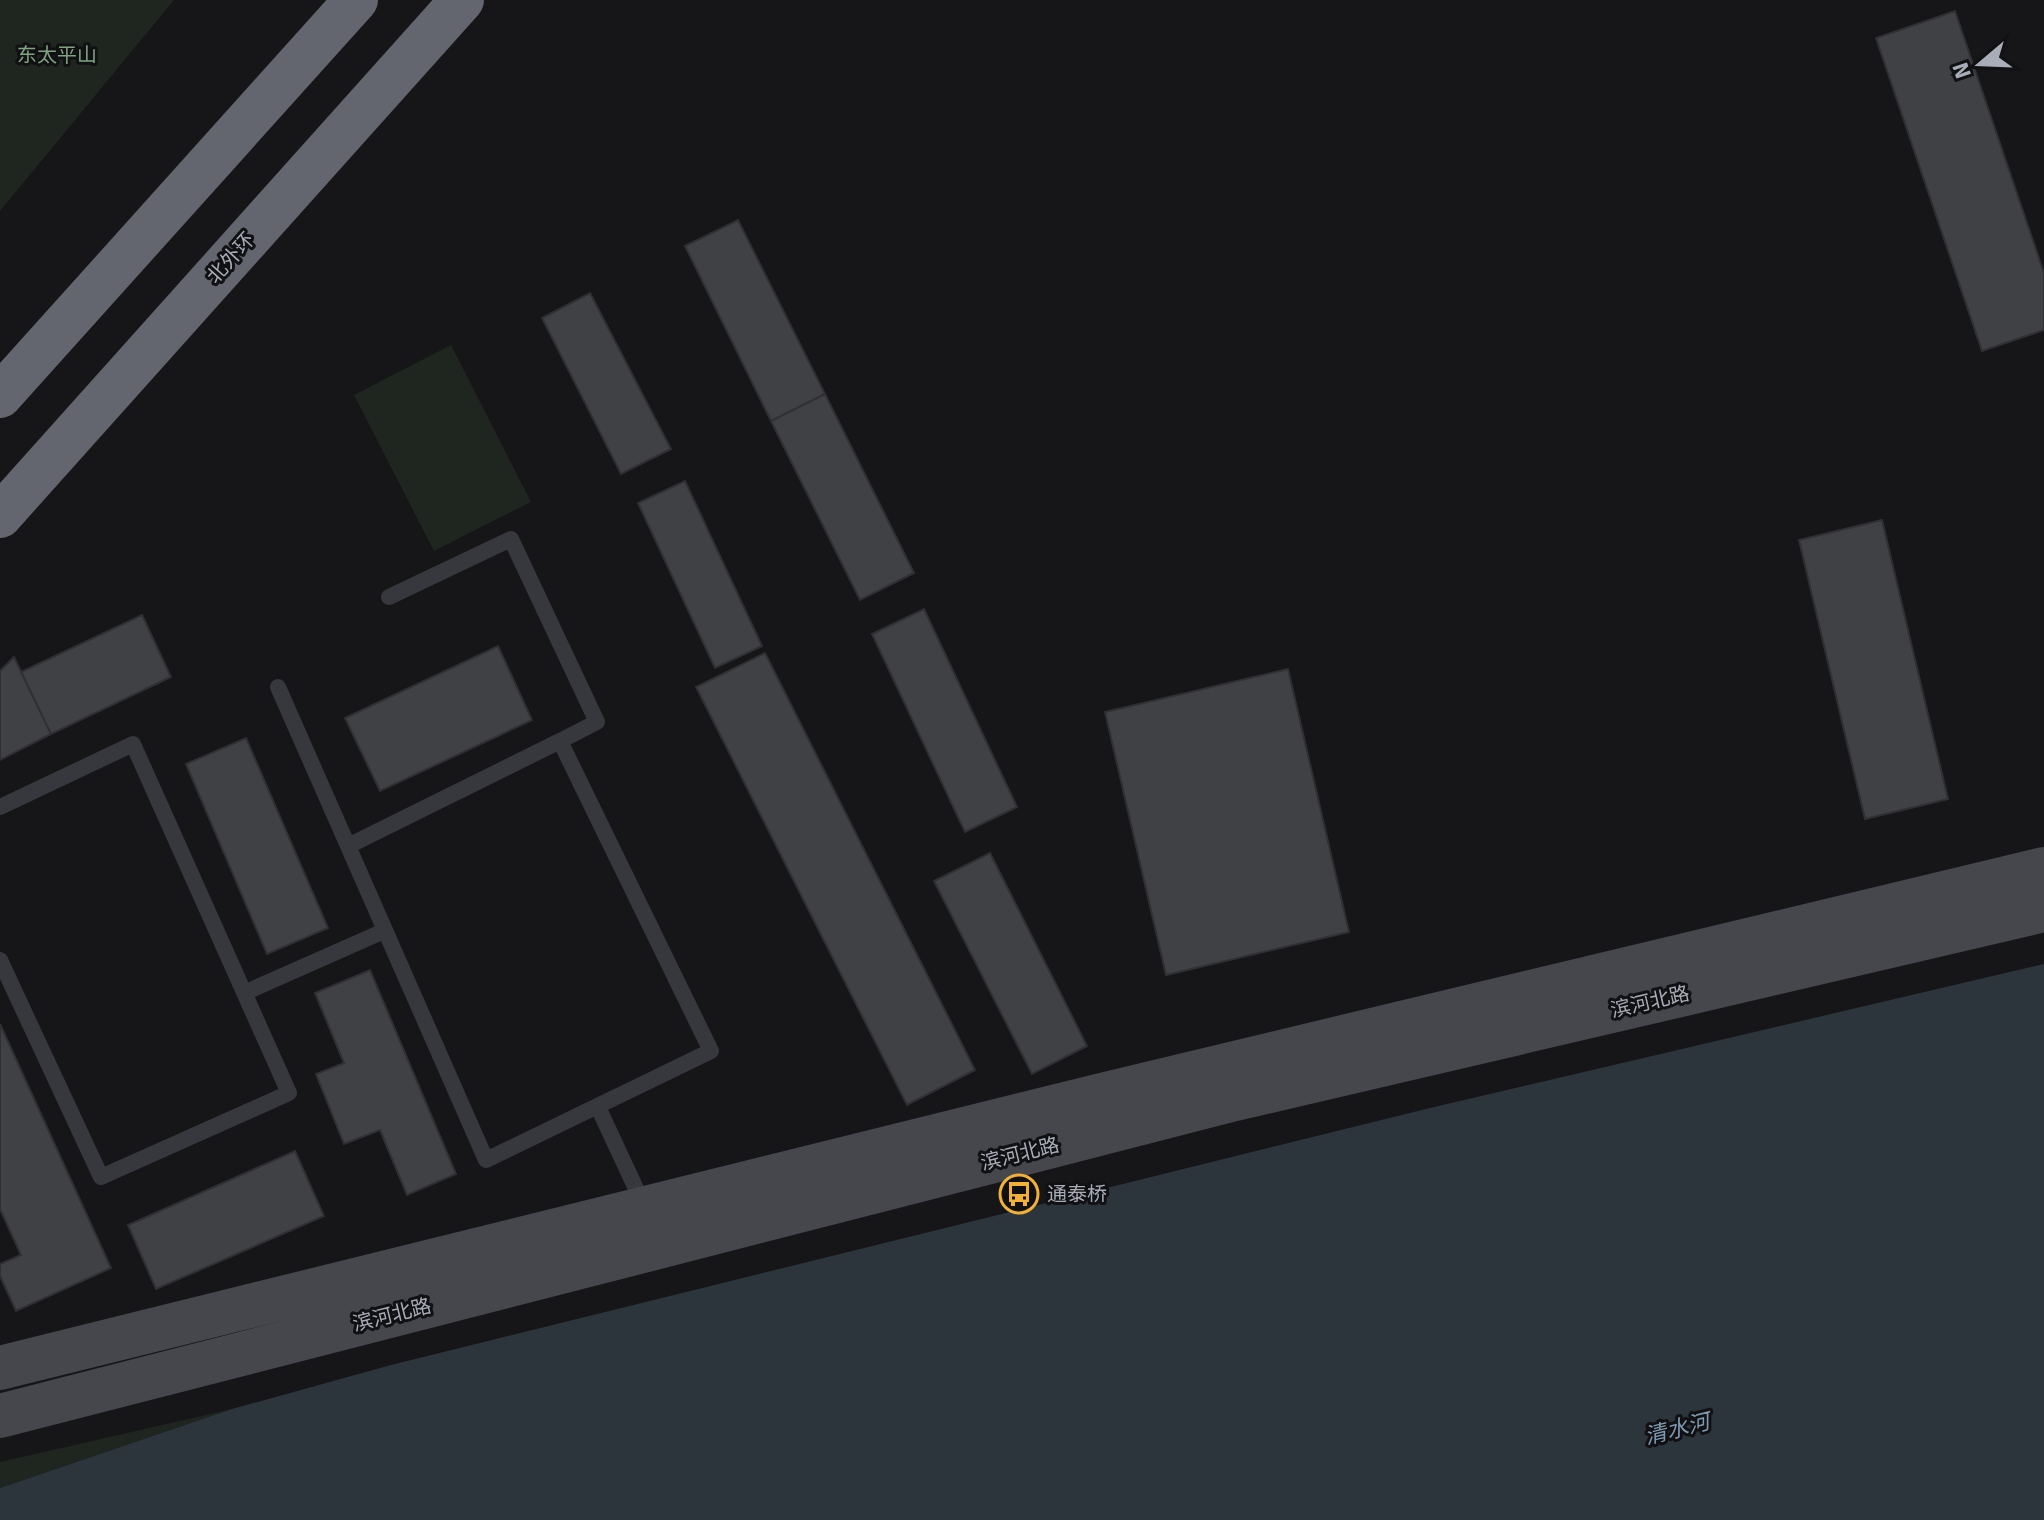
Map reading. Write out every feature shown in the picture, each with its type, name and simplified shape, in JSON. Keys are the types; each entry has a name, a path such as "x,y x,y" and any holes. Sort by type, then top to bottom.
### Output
{"highway":[{"path":"0,396 356,0"},
{"name":"北外环","path":"0,516 462,0"}],"main road":[{"name":"滨河北路","path":"0,1416 649,1228 2044,869"},
{"name":"滨河北路","path":"0,1368 1231,1100 2044,910"}],"lane":[{"path":"348,846 597,722 511,539 389,597"},
{"path":"278,687 486,1160 711,1051 560,741"},
{"path":"0,807 133,744 289,1093 101,1177 5,983 0,960"},
{"path":"244,993 384,931"},
{"path":"598,1107 649,1228"}],"green space":[{"name":"东太平山","path":"0,0 174,0 0,211"},
{"path":"451,345 531,502 434,551 354,395"},
{"path":"232,1409 0,1488 0,1462"}],"water":[{"name":"清水河","path":"2044,964 2044,1520 0,1520 0,1488 232,1409 391,1365 1430,1108"}],"building":[{"path":"1955,11 2044,273 2044,330 1982,351 1876,38"},
{"path":"738,220 825,394 771,421 685,246"},
{"path":"590,293 671,449 621,474 542,318"},
{"path":"825,394 914,573 860,600 771,421"},
{"path":"685,481 762,646 715,668 638,503"},
{"path":"1882,520 1948,799 1865,819 1799,540"},
{"path":"924,609 1017,807 965,832 872,634"},
{"path":"142,615 171,677 51,734 21,672"},
{"path":"498,646 532,720 380,791 345,718"},
{"path":"765,653 975,1070 907,1105 696,687"},
{"path":"14,657 51,734 0,760 0,671"},
{"path":"1288,669 1349,932 1166,975 1105,712"},
{"path":"246,738 328,928 267,954 186,764"},
{"path":"990,853 1087,1046 1032,1074 934,881"},
{"path":"370,970 456,1174 407,1195 380,1130 344,1144 316,1074 344,1063 315,993"},
{"path":"0,1024 111,1268 16,1311 0,1276 0,1264 21,1255 0,1209"},
{"path":"295,1151 324,1216 156,1289 128,1225"}],"place":[{"name":"通泰桥","path":"1019,1194"}]}
